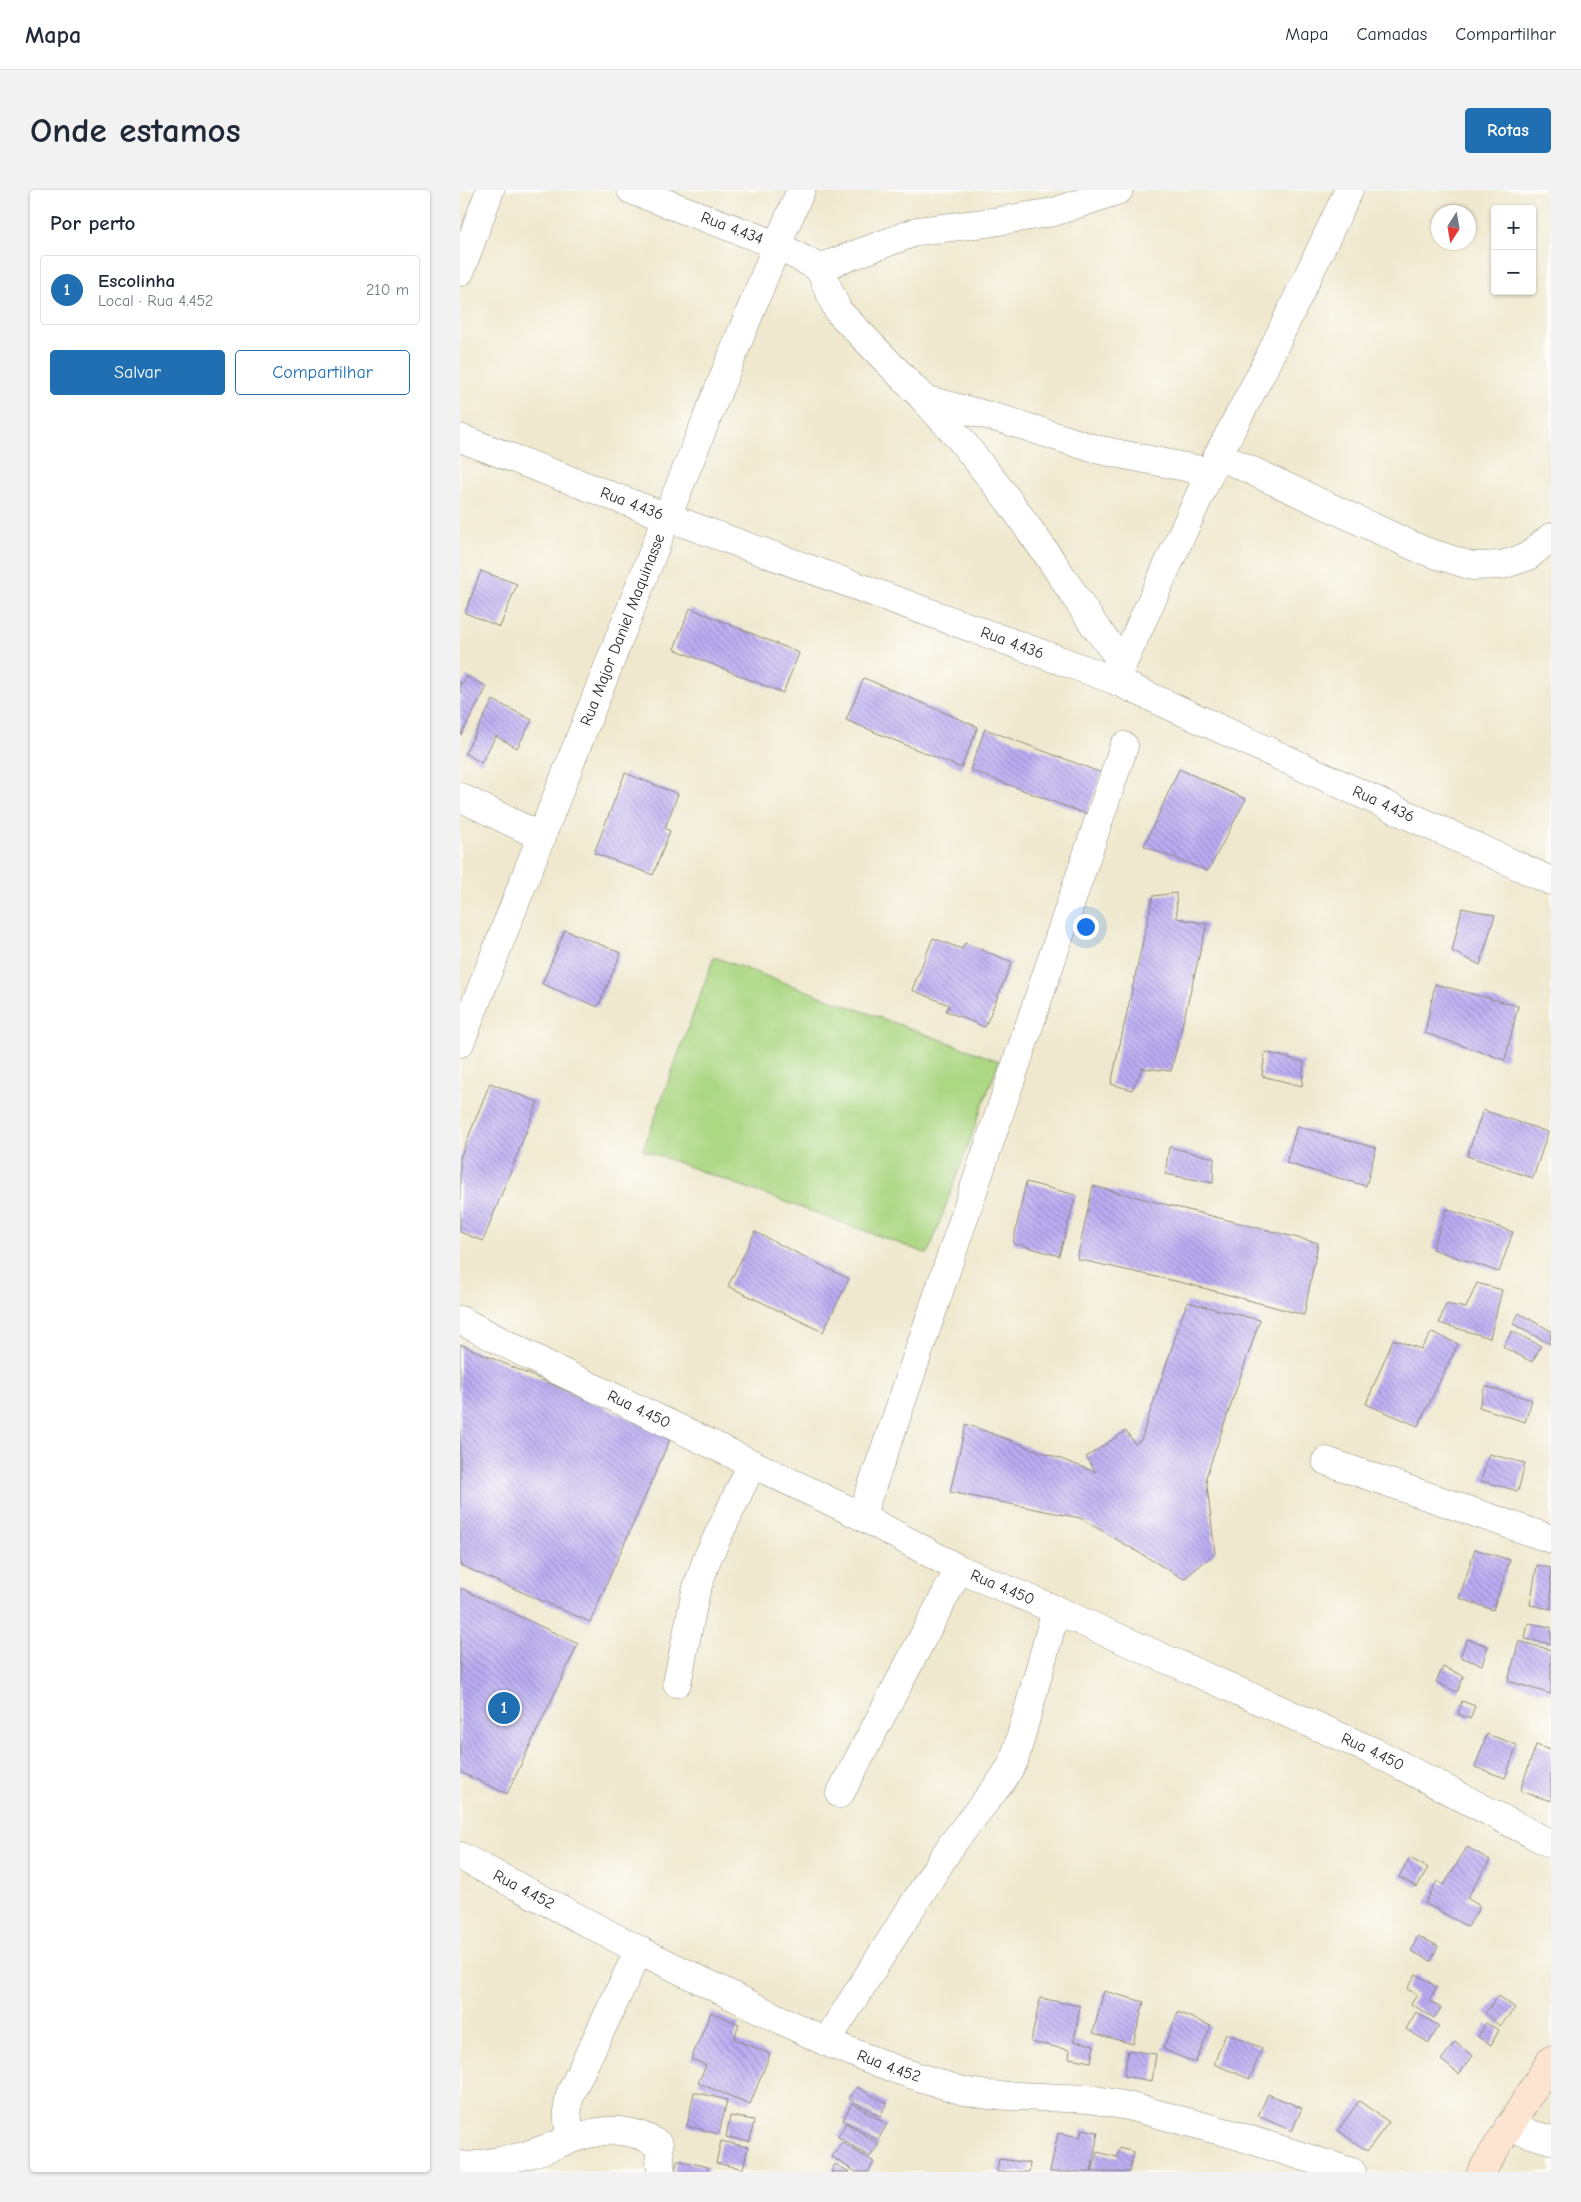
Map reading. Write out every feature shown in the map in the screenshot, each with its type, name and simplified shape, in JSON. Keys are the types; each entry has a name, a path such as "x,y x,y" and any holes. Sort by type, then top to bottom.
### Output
{"main road":[{"path":"1481,2172 1551,2060"}],"street":[{"path":"460,272 490,190"},
{"name":"Rua 4.434","path":"631,190 777,245 819,268"},
{"name":"Rua Major Daniel Maquinasse","path":"460,1043 667,517 801,190"},
{"path":"1118,672 1094,625 1009,501 924,399 838,310 819,268 918,231 1054,212 1119,190"},
{"path":"1118,672 1214,464 1262,372 1349,190"},
{"path":"924,399 1005,420 1095,449 1214,464 1422,550 1472,566 1502,565 1527,557 1551,536"},
{"name":"Rua 4.436","path":"460,438 667,517 1118,672 1551,881"},
{"path":"861,1516 893,1427 1124,746"},
{"path":"460,797 542,837"},
{"name":"Rua 4.450","path":"460,1320 861,1516 959,1569 1056,1610 1377,1753 1551,1844"},
{"path":"1326,1461 1551,1539"},
{"path":"677,1683 696,1592 707,1559 752,1464"},
{"path":"840,1794 959,1569"},
{"path":"826,2042 952,1844 1003,1779 1014,1761 1056,1610"},
{"name":"Rua 4.452","path":"460,1856 639,1950 826,2042 900,2072 963,2091 988,2095 1090,2099 1128,2106 1232,2134 1352,2172"},
{"path":"572,2137 567,2125 566,2113 570,2094 639,1950"},
{"path":"1508,2127 1551,2140"},
{"path":"460,2165 470,2166 529,2154 572,2137 601,2131 642,2136 659,2145 661,2172"}],"green space":[{"path":"714,957 999,1061 928,1254 643,1150"}],"building":[{"path":"481,571 517,584 500,627 465,613"},
{"path":"690,608 799,653 783,693 674,649"},
{"path":"467,676 487,687 461,735 460,682 463,683"},
{"path":"864,678 978,727 961,768 846,720"},
{"path":"493,700 532,720 517,748 496,736 481,763 465,753"},
{"path":"985,729 1102,773 1086,814 970,770"},
{"path":"1179,769 1246,799 1208,871 1144,846"},
{"path":"625,773 678,794 665,828 670,831 653,875 594,853"},
{"path":"1176,893 1177,918 1207,924 1171,1071 1142,1068 1132,1090 1111,1084 1153,896"},
{"path":"1462,908 1495,915 1480,965 1452,951"},
{"path":"565,930 621,953 598,1007 542,984"},
{"path":"933,938 962,949 965,943 1012,962 985,1027 946,1011 949,1005 912,990"},
{"path":"1435,984 1518,1006 1505,1060 1425,1033"},
{"path":"1265,1052 1304,1062 1302,1086 1262,1076"},
{"path":"490,1083 538,1102 483,1241 460,1232 460,1158"},
{"path":"1483,1110 1548,1132 1533,1178 1467,1156"},
{"path":"1297,1126 1376,1148 1366,1186 1286,1163"},
{"path":"1169,1147 1214,1158 1213,1183 1165,1174"},
{"path":"1026,1182 1076,1195 1059,1256 1013,1243"},
{"path":"1093,1186 1318,1243 1304,1315 1188,1284 1077,1259"},
{"path":"1447,1209 1513,1232 1499,1272 1432,1249"},
{"path":"755,1232 849,1279 823,1332 728,1286"},
{"path":"1477,1283 1502,1290 1490,1338 1439,1323 1446,1304 1466,1308"},
{"path":"1187,1302 1260,1320 1206,1477 1215,1553 1184,1579 1080,1518 950,1492 966,1424 1096,1472 1086,1457 1126,1431 1135,1444 1141,1440"},
{"path":"1519,1313 1551,1331 1550,1344 1513,1324"},
{"path":"1512,1331 1541,1346 1532,1362 1503,1347"},
{"path":"1432,1332 1458,1344 1418,1426 1366,1404 1393,1339 1421,1349"},
{"path":"460,1344 671,1437 590,1622 460,1565"},
{"path":"1485,1386 1532,1400 1525,1422 1479,1407"},
{"path":"1489,1454 1525,1463 1518,1491 1481,1481"},
{"path":"1475,1549 1510,1560 1493,1610 1459,1598"},
{"path":"1537,1565 1551,1568 1551,1609 1530,1605"},
{"path":"460,1588 578,1644 507,1794 460,1772"},
{"path":"1528,1623 1551,1627 1551,1644 1525,1639"},
{"path":"1467,1639 1488,1646 1482,1665 1460,1657"},
{"path":"1519,1641 1551,1650 1551,1694 1508,1681"},
{"path":"1443,1667 1464,1676 1457,1692 1436,1682"},
{"path":"1462,1701 1475,1706 1470,1719 1458,1714"},
{"path":"1487,1734 1517,1745 1505,1778 1475,1767"},
{"path":"1536,1745 1551,1750 1551,1801 1520,1791"},
{"path":"1467,1847 1490,1860 1467,1898 1480,1906 1468,1927 1425,1903 1437,1881 1444,1885"},
{"path":"1410,1858 1428,1868 1417,1887 1399,1877"},
{"path":"1418,1936 1438,1946 1431,1961 1411,1951"},
{"path":"1416,1974 1437,1987 1429,2000 1441,2008 1434,2018 1411,2004 1417,1995 1407,1989"},
{"path":"1104,1991 1144,2002 1133,2044 1093,2033"},
{"path":"1499,1996 1515,2008 1500,2026 1485,2013"},
{"path":"1040,1998 1080,2006 1074,2041 1094,2045 1091,2062 1069,2058 1070,2050 1031,2042"},
{"path":"711,2012 739,2024 734,2039 770,2054 750,2104 698,2083 706,2065 691,2059"},
{"path":"1178,2012 1211,2026 1195,2063 1163,2049"},
{"path":"1416,2012 1439,2026 1429,2043 1406,2029"},
{"path":"1486,2023 1499,2030 1491,2045 1478,2037"},
{"path":"1226,2033 1262,2048 1250,2079 1214,2064"},
{"path":"1455,2042 1473,2056 1459,2074 1441,2060"},
{"path":"1128,2050 1156,2054 1152,2081 1124,2076"},
{"path":"857,2087 887,2103 880,2116 849,2099"},
{"path":"694,2092 727,2100 719,2134 687,2126"},
{"path":"1268,2094 1302,2108 1292,2131 1258,2116"},
{"path":"1359,2101 1389,2122 1367,2151 1338,2130"},
{"path":"852,2103 887,2124 878,2140 843,2120"},
{"path":"730,2116 754,2120 750,2141 726,2137"},
{"path":"846,2123 879,2144 870,2157 838,2137"},
{"path":"1082,2129 1098,2132 1091,2172 1050,2172 1058,2133 1080,2137"},
{"path":"721,2141 748,2147 743,2169 716,2163"},
{"path":"842,2142 874,2162 868,2172 856,2172 832,2157"},
{"path":"1119,2148 1134,2152 1129,2172 1092,2172 1097,2152 1117,2157"},
{"path":"999,2159 1030,2163 1029,2172 997,2172"},
{"path":"678,2160 708,2167 707,2172 674,2172"},
{"path":"835,2164 850,2172 831,2172"}],"place":[{"name":"Escolinha","path":"504,1708"}]}
